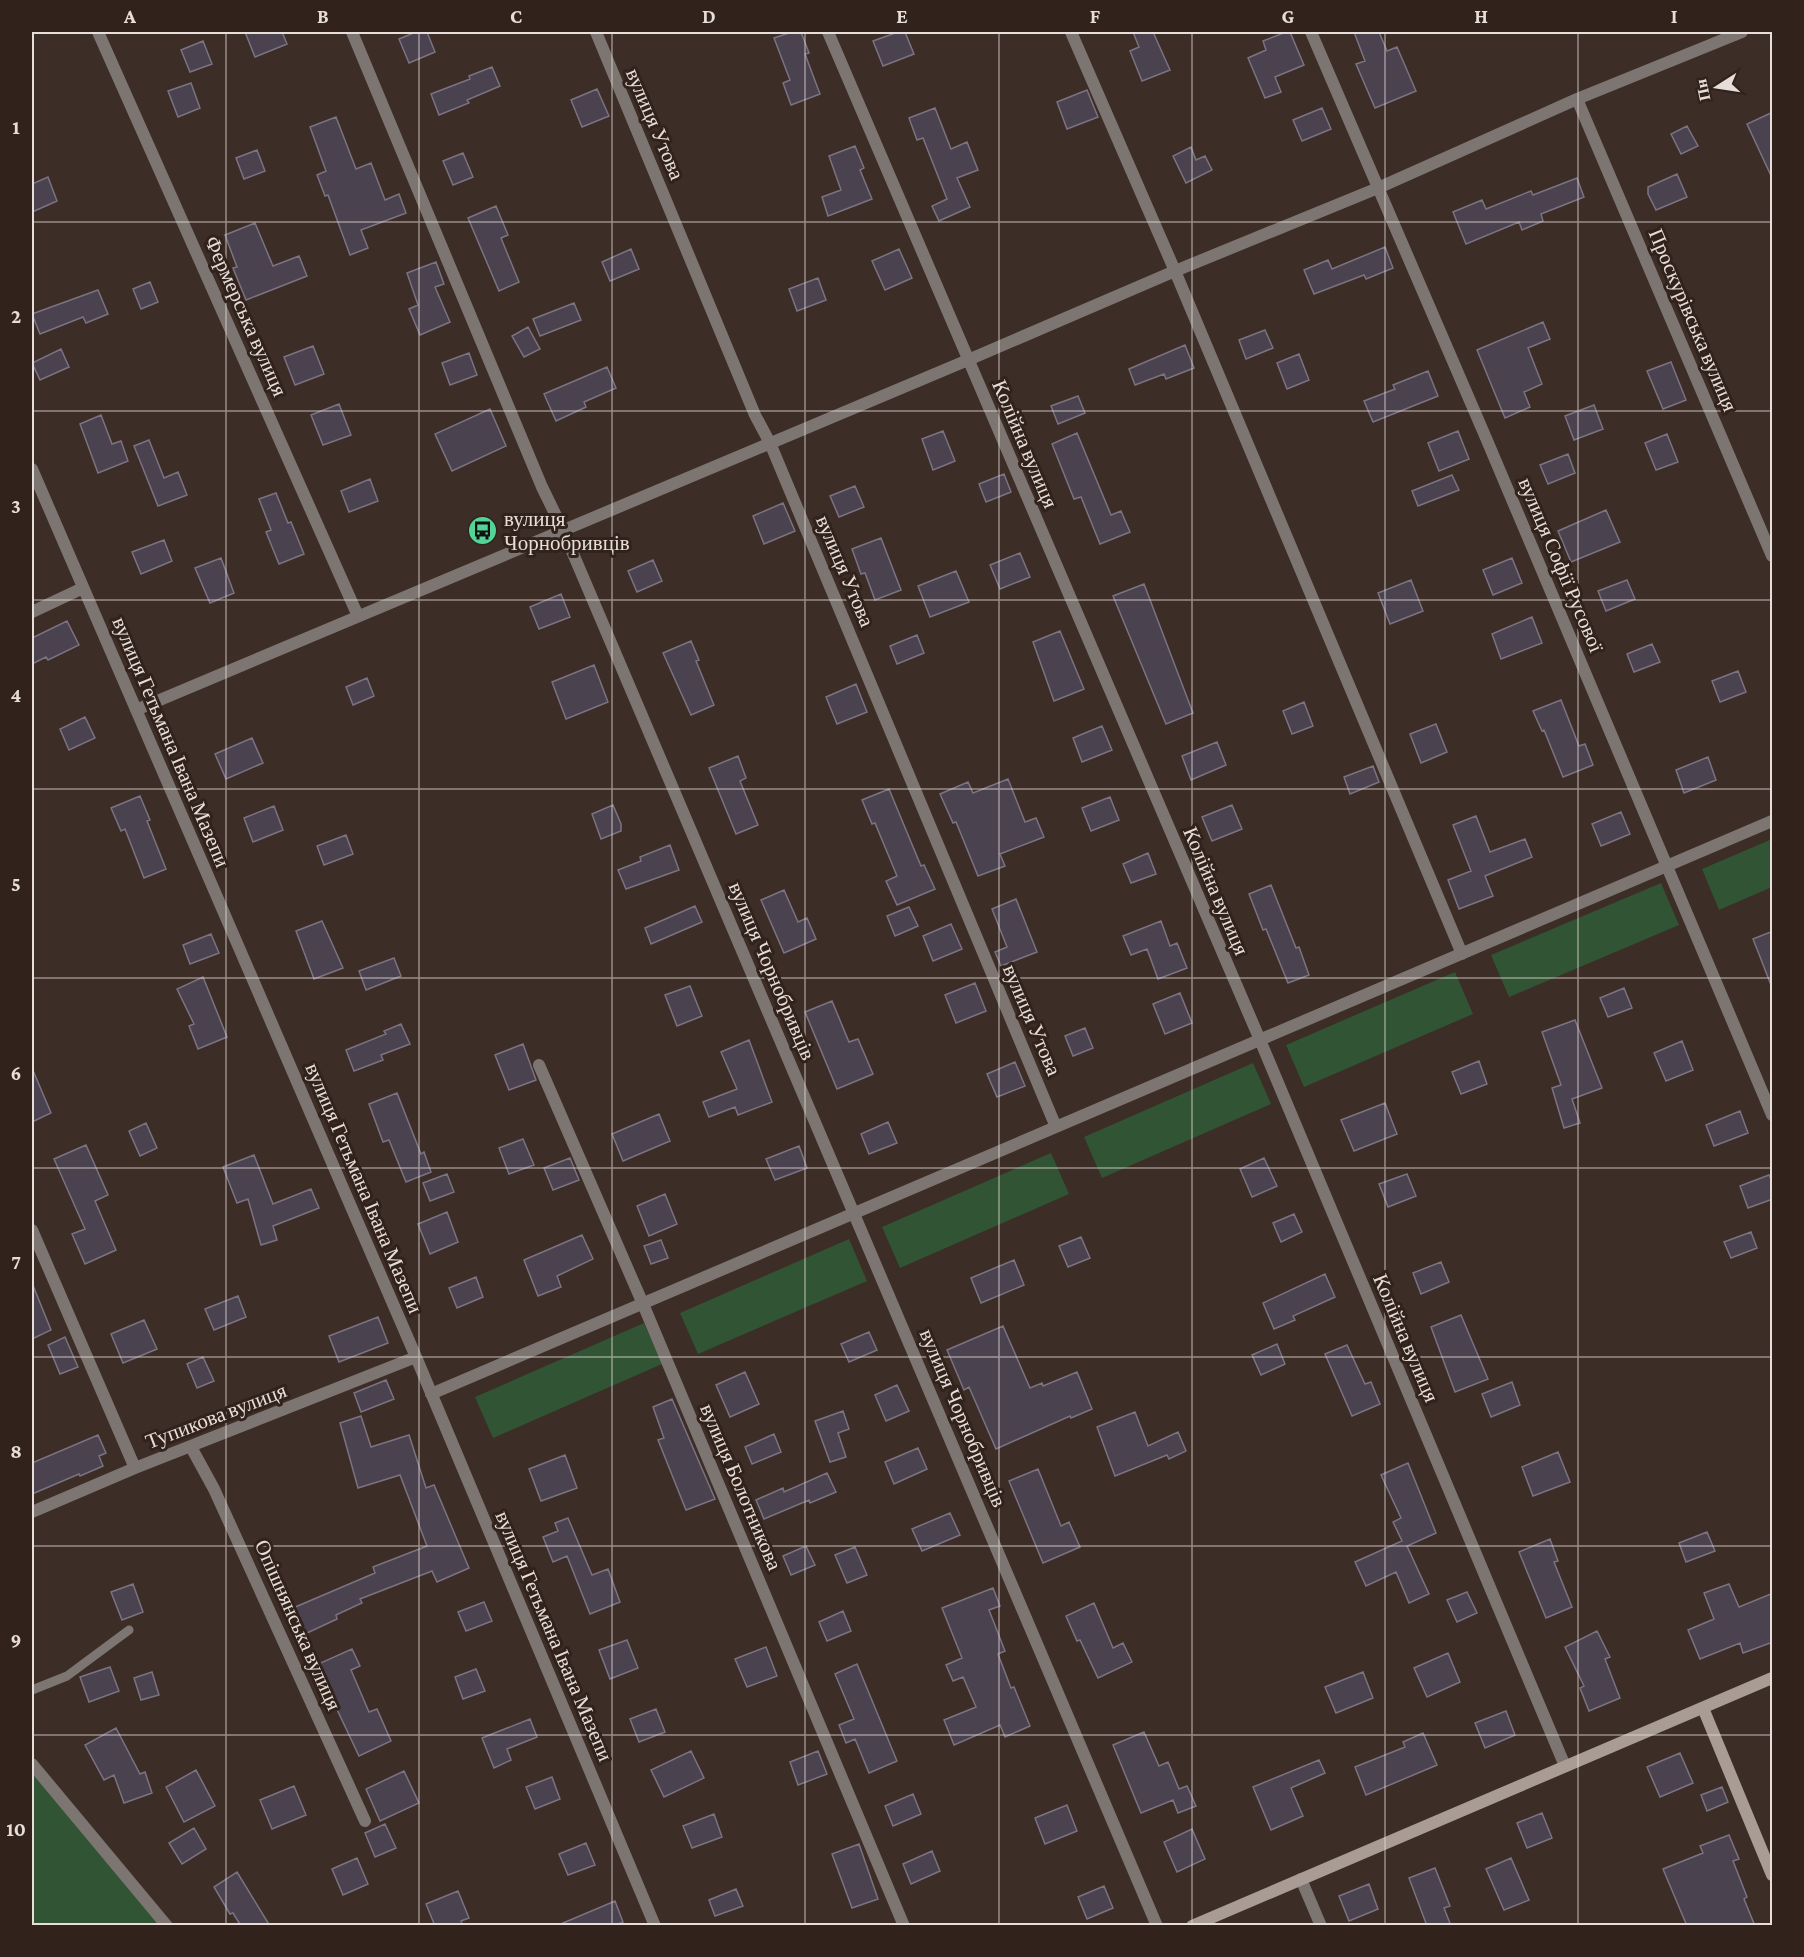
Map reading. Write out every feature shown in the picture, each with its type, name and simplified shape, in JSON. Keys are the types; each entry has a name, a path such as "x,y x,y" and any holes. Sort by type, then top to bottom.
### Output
{"street":[{"name":"Фермерська вулиця","path":"98,32 358,616"},
{"name":"вулиця Чорнобривців","path":"352,32 542,486 563,530 1157,1926"},
{"name":"вулиця Утова","path":"596,32 750,404 770,443 1056,1127"},
{"name":"Колійна вулиця","path":"828,32 1260,1040 1565,1766"},
{"path":"1071,32 1175,271 1462,954"},
{"name":"вулиця Софії Русової","path":"1311,32 1773,1115"},
{"path":"136,710 1175,271 1378,188 1577,99 1742,32"},
{"name":"Проскурівська вулиця","path":"1577,99 1773,556"},
{"name":"вулиця Гетьмана Івана Мазепи","path":"32,469 416,1358 655,1926"},
{"path":"32,612 83,588"},
{"path":"431,1394 1773,821"},
{"name":"вулиця Болотникова","path":"539,1065 643,1304 904,1926"},
{"path":"32,1230 135,1468"},
{"name":"Тупикова вулиця","path":"32,1512 135,1468 416,1358"},
{"name":"Опішнянська вулиця","path":"190,1447 214,1489 365,1821"},
{"path":"1192,1926 1773,1678"},
{"path":"1703,1708 1773,1875"},
{"path":"32,1764 167,1926"},
{"path":"1301,1879 1321,1926"}],"lane":[{"path":"32,1690 67,1676 129,1630"}],"green space":[{"path":"1772,839 1772,887 1719,910 1702,869"},
{"path":"1661,883 1679,925 1509,997 1491,955"},
{"path":"1455,972 1473,1014 1304,1087 1286,1045"},
{"path":"1253,1063 1271,1104 1102,1178 1084,1137"},
{"path":"1051,1153 1069,1194 900,1268 882,1227"},
{"path":"849,1239 867,1281 698,1354 680,1313"},
{"path":"644,1323 662,1364 493,1438 475,1397"},
{"path":"32,1764 167,1925 32,1925"}],"building":[{"path":"245,32 282,32 287,44 255,57"},
{"path":"416,32 427,32 435,52 409,63 399,39"},
{"path":"792,32 801,32 809,53 805,54 820,94 791,105 783,83 790,80 774,38"},
{"path":"898,32 905,32 914,54 883,66 873,41"},
{"path":"1133,32 1153,32 1170,70 1142,81 1130,51 1139,47"},
{"path":"1290,32 1304,65 1275,77 1281,92 1265,98 1248,58 1266,50 1263,41"},
{"path":"1354,32 1379,32 1387,51 1397,47 1416,91 1375,108 1356,64 1365,61"},
{"path":"203,41 212,64 190,72 181,50"},
{"path":"492,67 500,86 467,100 469,103 439,115 431,94 470,79 469,76"},
{"path":"191,83 200,108 178,117 168,91"},
{"path":"597,89 609,116 582,127 571,100"},
{"path":"1087,90 1098,117 1067,129 1057,102"},
{"path":"935,108 951,149 967,142 978,170 957,178 970,207 939,221 932,206 947,199 923,138 917,140 909,118"},
{"path":"1322,108 1331,129 1302,141 1293,120"},
{"path":"1773,112 1773,180 1747,124"},
{"path":"336,117 356,169 371,163 385,200 399,194 406,213 361,230 368,248 350,255 328,195 325,196 317,175 326,171 310,127"},
{"path":"1687,126 1698,146 1681,154 1671,134"},
{"path":"855,146 864,168 860,170 872,199 828,216 822,197 841,190 829,156"},
{"path":"1191,147 1196,160 1205,156 1212,170 1186,183 1173,156"},
{"path":"257,150 265,171 244,179 236,158"},
{"path":"463,153 473,177 453,185 443,161"},
{"path":"1677,174 1687,197 1656,210 1648,194 1648,187"},
{"path":"48,177 57,201 32,212 32,184"},
{"path":"1577,178 1584,197 1541,214 1543,221 1522,230 1519,222 1466,244 1453,212 1482,200 1486,209 1531,191 1533,195"},
{"path":"496,206 508,235 501,238 519,282 499,291 468,218"},
{"path":"255,223 273,266 299,256 307,276 246,300 233,268 237,267 225,235"},
{"path":"1385,247 1393,268 1366,279 1364,275 1314,294 1304,270 1328,260 1332,269"},
{"path":"631,249 639,269 610,281 602,262"},
{"path":"899,249 912,278 885,290 872,261"},
{"path":"436,262 444,284 435,287 450,322 420,335 409,309 418,305 407,273"},
{"path":"818,278 826,300 797,311 789,289"},
{"path":"150,282 158,302 141,309 133,289"},
{"path":"98,290 108,314 86,323 83,317 40,334 32,314"},
{"path":"574,303 581,320 540,336 533,319"},
{"path":"1543,322 1550,339 1528,348 1542,384 1524,392 1530,407 1505,418 1477,350"},
{"path":"528,327 540,349 524,357 512,336"},
{"path":"1265,330 1273,348 1246,359 1239,340"},
{"path":"1185,345 1194,368 1166,379 1164,374 1135,385 1129,369"},
{"path":"313,346 324,374 295,385 284,357"},
{"path":"61,349 69,367 40,380 32,363"},
{"path":"469,353 477,375 450,385 442,363"},
{"path":"1299,354 1309,380 1287,389 1277,363"},
{"path":"1671,362 1686,400 1663,409 1647,371"},
{"path":"607,367 616,388 584,402 586,407 556,421 544,394"},
{"path":"1428,371 1438,396 1373,422 1364,401 1395,389 1393,385"},
{"path":"1078,396 1085,413 1058,424 1051,406"},
{"path":"339,404 351,435 323,445 311,415"},
{"path":"1594,405 1603,429 1574,440 1565,416"},
{"path":"490,409 506,446 452,471 435,434"},
{"path":"101,415 112,444 121,441 128,461 98,473 80,424"},
{"path":"943,431 955,461 933,470 922,439"},
{"path":"1458,431 1469,459 1439,471 1428,443"},
{"path":"1077,433 1111,515 1121,511 1130,532 1100,544 1081,497 1074,499 1052,444"},
{"path":"1667,434 1678,462 1656,470 1645,443"},
{"path":"149,440 164,478 178,472 187,495 158,506 134,446"},
{"path":"1568,454 1575,473 1548,484 1540,465"},
{"path":"1004,474 1011,492 986,502 979,484"},
{"path":"1452,475 1459,490 1418,506 1412,491"},
{"path":"370,479 378,501 349,512 341,491"},
{"path":"855,486 864,507 839,517 830,496"},
{"path":"276,493 304,554 279,564 266,532 271,530 259,499"},
{"path":"783,503 795,531 764,544 753,516"},
{"path":"1606,510 1620,542 1571,562 1558,531"},
{"path":"881,538 901,590 875,600 865,573 861,574 852,549"},
{"path":"164,540 172,561 141,574 132,552"},
{"path":"1020,553 1030,577 1000,589 990,565"},
{"path":"221,558 234,593 210,603 195,568"},
{"path":"1512,558 1522,583 1493,595 1483,570"},
{"path":"653,560 662,581 637,592 628,571"},
{"path":"956,571 969,602 930,617 918,586"},
{"path":"1411,580 1423,611 1390,624 1378,593"},
{"path":"1627,580 1635,599 1606,611 1598,591"},
{"path":"1144,584 1193,713 1166,724 1113,596"},
{"path":"561,594 570,617 539,629 530,607"},
{"path":"1532,617 1542,643 1501,659 1492,634"},
{"path":"67,621 79,645 48,660 46,657 32,664 32,638"},
{"path":"1060,631 1084,689 1054,701 1033,642"},
{"path":"917,635 924,653 897,664 890,646"},
{"path":"691,641 699,660 696,661 714,705 691,715 663,653"},
{"path":"1652,644 1660,662 1634,672 1627,654"},
{"path":"594,665 608,702 566,719 552,682"},
{"path":"1738,671 1746,692 1720,702 1712,681"},
{"path":"367,678 374,696 353,705 346,687"},
{"path":"856,684 867,712 837,724 826,697"},
{"path":"1561,700 1579,746 1585,744 1593,765 1563,777 1544,730 1542,731 1533,711"},
{"path":"1304,702 1313,726 1292,734 1283,711"},
{"path":"85,717 95,738 69,750 60,729"},
{"path":"1436,724 1447,752 1421,763 1410,734"},
{"path":"1102,726 1112,750 1082,762 1073,738"},
{"path":"252,738 263,763 226,779 215,754"},
{"path":"1217,742 1226,765 1191,780 1182,756"},
{"path":"738,756 746,778 740,781 758,825 736,834 709,768"},
{"path":"1708,757 1716,780 1684,793 1676,770"},
{"path":"1373,766 1379,782 1350,794 1344,777"},
{"path":"1008,779 1025,822 1036,818 1044,837 1000,854 1005,866 978,876 956,822 953,823 940,794 968,782 973,793"},
{"path":"889,789 921,866 924,865 935,889 897,905 886,881 897,876 875,823 872,824 862,800"},
{"path":"140,796 166,869 144,878 125,829 121,831 111,808"},
{"path":"1110,797 1119,820 1091,831 1082,808"},
{"path":"613,805 621,824 621,831 601,839 592,814"},
{"path":"1232,805 1242,829 1212,841 1202,817"},
{"path":"274,806 283,830 253,842 244,818"},
{"path":"1621,812 1630,834 1601,846 1592,824"},
{"path":"1476,816 1490,852 1525,839 1532,857 1485,876 1493,896 1459,909 1448,880 1471,871 1453,825"},
{"path":"346,835 353,854 324,865 317,846"},
{"path":"670,845 679,870 626,889 618,870 641,861 640,857"},
{"path":"1148,853 1156,874 1131,883 1123,864"},
{"path":"1271,885 1309,975 1288,983 1249,894"},
{"path":"784,890 798,922 807,918 816,939 784,953 761,900"},
{"path":"1016,899 1037,952 1001,966 995,952 1007,947 992,909"},
{"path":"695,906 702,922 651,944 645,928"},
{"path":"909,907 918,926 895,936 887,916"},
{"path":"322,921 343,968 314,979 296,931"},
{"path":"1161,921 1170,946 1177,943 1187,968 1158,979 1147,949 1131,955 1123,936"},
{"path":"951,924 962,949 933,961 923,936"},
{"path":"1773,931 1773,984 1771,985 1753,939"},
{"path":"211,934 219,953 190,964 183,945"},
{"path":"394,958 401,976 366,990 359,971"},
{"path":"203,977 227,1037 198,1049 189,1026 194,1024 177,989"},
{"path":"975,983 986,1011 956,1023 945,995"},
{"path":"690,986 702,1016 677,1026 665,995"},
{"path":"1624,988 1632,1008 1608,1017 1600,998"},
{"path":"1180,993 1192,1023 1165,1034 1153,1004"},
{"path":"832,1001 849,1042 858,1039 873,1074 837,1089 805,1012"},
{"path":"1575,1020 1602,1088 1572,1099 1580,1123 1564,1128 1552,1088 1561,1085 1542,1032"},
{"path":"401,1024 410,1044 381,1055 383,1060 354,1071 346,1050 386,1034 384,1031"},
{"path":"1085,1028 1093,1048 1073,1056 1065,1036"},
{"path":"749,1040 772,1102 738,1115 735,1107 709,1117 703,1102 737,1089 721,1052"},
{"path":"1682,1041 1693,1070 1666,1081 1654,1053"},
{"path":"523,1044 536,1080 509,1090 495,1055"},
{"path":"1479,1061 1487,1084 1461,1094 1452,1072"},
{"path":"1015,1062 1025,1086 997,1097 987,1074"},
{"path":"32,1068 51,1113 32,1122"},
{"path":"397,1093 421,1154 424,1152 431,1172 406,1182 389,1140 383,1142 369,1104"},
{"path":"1385,1103 1397,1134 1354,1151 1341,1120"},
{"path":"1740,1111 1748,1133 1714,1146 1706,1125"},
{"path":"659,1114 670,1141 623,1161 612,1134"},
{"path":"888,1122 897,1143 869,1154 861,1134"},
{"path":"146,1123 157,1148 140,1156 129,1131"},
{"path":"523,1139 534,1165 509,1174 499,1148"},
{"path":"86,1145 108,1195 95,1201 116,1250 85,1264 72,1234 85,1229 54,1159"},
{"path":"799,1146 807,1168 775,1180 766,1159"},
{"path":"254,1155 273,1204 311,1189 319,1208 273,1226 277,1240 261,1245 248,1199 237,1203 223,1167"},
{"path":"570,1158 579,1180 553,1190 544,1168"},
{"path":"1264,1158 1277,1186 1252,1197 1240,1169"},
{"path":"447,1174 454,1192 430,1201 423,1183"},
{"path":"1407,1174 1416,1196 1388,1207 1379,1184"},
{"path":"1769,1175 1773,1183 1773,1199 1748,1208 1740,1186"},
{"path":"665,1194 677,1224 649,1236 637,1206"},
{"path":"447,1212 458,1242 430,1254 418,1224"},
{"path":"1294,1214 1302,1232 1281,1242 1273,1223"},
{"path":"1751,1232 1757,1248 1731,1258 1724,1242"},
{"path":"582,1235 593,1259 557,1276 561,1287 538,1296 524,1260"},
{"path":"1081,1237 1090,1258 1068,1267 1059,1246"},
{"path":"661,1240 668,1258 651,1264 644,1246"},
{"path":"1014,1260 1024,1285 981,1303 971,1278"},
{"path":"1441,1262 1449,1282 1421,1294 1413,1273"},
{"path":"1325,1274 1335,1297 1293,1316 1295,1320 1274,1329 1263,1303"},
{"path":"476,1277 483,1297 457,1308 449,1288"},
{"path":"32,1283 51,1330 32,1339"},
{"path":"238,1296 246,1317 214,1330 205,1309"},
{"path":"1461,1315 1488,1379 1455,1392 1431,1327"},
{"path":"378,1317 388,1343 339,1362 329,1336"},
{"path":"144,1320 157,1349 123,1363 111,1334"},
{"path":"1003,1326 1030,1388 1042,1383 1043,1386 1077,1372 1092,1409 1071,1418 1070,1416 996,1449 969,1387 964,1390 947,1350"},
{"path":"869,1332 877,1350 849,1362 841,1344"},
{"path":"65,1337 78,1367 60,1374 48,1345"},
{"path":"1277,1344 1285,1364 1261,1375 1252,1355"},
{"path":"1347,1345 1365,1384 1371,1382 1380,1404 1352,1416 1325,1354"},
{"path":"203,1357 214,1381 197,1388 187,1364"},
{"path":"745,1372 759,1404 730,1417 716,1385"},
{"path":"386,1380 394,1399 361,1412 354,1393"},
{"path":"1512,1382 1520,1405 1491,1417 1482,1394"},
{"path":"897,1385 909,1411 886,1421 875,1395"},
{"path":"672,1399 715,1499 686,1510 658,1440 664,1438 653,1407"},
{"path":"843,1411 849,1429 838,1433 846,1457 830,1462 815,1421"},
{"path":"1135,1412 1148,1446 1178,1432 1186,1451 1169,1459 1167,1455 1115,1476 1097,1427"},
{"path":"361,1416 371,1447 409,1435 426,1488 434,1485 469,1568 437,1582 432,1571 360,1599 362,1603 336,1615 337,1619 305,1634 293,1608 375,1573 373,1567 427,1546 400,1475 358,1488 340,1423"},
{"path":"774,1434 781,1452 752,1464 745,1447"},
{"path":"98,1435 106,1453 99,1456 103,1466 32,1494 32,1463"},
{"path":"918,1448 927,1469 894,1484 885,1462"},
{"path":"1558,1452 1570,1482 1533,1496 1522,1467"},
{"path":"565,1455 577,1488 541,1501 529,1469"},
{"path":"1408,1463 1436,1533 1407,1546 1429,1594 1409,1603 1396,1572 1366,1586 1355,1562 1402,1541 1393,1522 1401,1518 1381,1475"},
{"path":"1038,1469 1061,1526 1069,1522 1080,1547 1043,1563 1009,1481"},
{"path":"827,1473 836,1492 810,1503 809,1500 764,1519 756,1500 783,1488 784,1492"},
{"path":"950,1513 960,1535 922,1551 912,1529"},
{"path":"568,1518 592,1575 608,1569 620,1602 590,1614 567,1556 553,1562 543,1537 558,1531 555,1523"},
{"path":"1707,1532 1715,1551 1686,1562 1679,1543"},
{"path":"1550,1539 1558,1561 1554,1562 1572,1607 1546,1618 1519,1552"},
{"path":"806,1546 815,1565 791,1575 783,1556"},
{"path":"855,1547 867,1575 847,1583 835,1555"},
{"path":"133,1584 143,1612 122,1620 111,1592"},
{"path":"1729,1584 1739,1607 1773,1593 1773,1642 1743,1653 1740,1643 1700,1659 1688,1630 1714,1619 1704,1593"},
{"path":"993,1588 1000,1606 989,1610 1005,1651 998,1654 1011,1688 1014,1687 1030,1726 1005,1737 1000,1725 954,1745 944,1720 976,1707 963,1677 953,1681 946,1665 962,1658 942,1608"},
{"path":"1467,1592 1477,1613 1457,1622 1447,1600"},
{"path":"484,1602 492,1621 466,1631 458,1612"},
{"path":"1094,1603 1113,1648 1123,1643 1132,1662 1098,1678 1066,1616"},
{"path":"843,1611 851,1631 827,1641 819,1622"},
{"path":"1597,1631 1610,1657 1605,1659 1620,1698 1589,1711 1580,1688 1584,1686 1565,1647"},
{"path":"627,1640 638,1668 610,1679 599,1650"},
{"path":"766,1647 777,1676 747,1687 735,1659"},
{"path":"352,1649 360,1666 351,1670 369,1712 377,1709 391,1741 359,1756 316,1665"},
{"path":"1448,1653 1460,1682 1427,1697 1414,1668"},
{"path":"857,1664 897,1761 869,1773 855,1739 846,1743 839,1725 854,1719 835,1674"},
{"path":"110,1667 119,1691 89,1702 80,1677"},
{"path":"476,1669 485,1691 463,1699 455,1677"},
{"path":"152,1672 159,1695 141,1700 134,1678"},
{"path":"1363,1672 1373,1698 1336,1713 1325,1687"},
{"path":"656,1709 665,1732 639,1742 630,1719"},
{"path":"1506,1711 1515,1735 1485,1748 1475,1723"},
{"path":"530,1719 537,1737 507,1749 511,1760 494,1768 482,1738"},
{"path":"116,1728 140,1774 145,1772 152,1793 124,1803 114,1775 104,1780 85,1745"},
{"path":"1144,1732 1159,1766 1168,1762 1179,1789 1187,1786 1196,1806 1178,1813 1173,1800 1141,1813 1113,1745"},
{"path":"1423,1733 1437,1765 1366,1795 1355,1767 1405,1747 1403,1742"},
{"path":"691,1751 704,1778 664,1797 651,1770"},
{"path":"818,1751 827,1774 798,1785 790,1762"},
{"path":"1680,1753 1693,1783 1660,1797 1647,1767"},
{"path":"1319,1760 1325,1773 1291,1788 1303,1816 1271,1830 1253,1787"},
{"path":"196,1770 215,1806 184,1822 166,1787"},
{"path":"404,1771 419,1803 380,1821 366,1789"},
{"path":"552,1777 560,1799 535,1809 526,1787"},
{"path":"294,1786 306,1815 272,1829 260,1800"},
{"path":"1722,1787 1728,1802 1707,1811 1701,1795"},
{"path":"913,1794 921,1814 893,1826 885,1806"},
{"path":"1067,1805 1077,1831 1045,1844 1035,1818"},
{"path":"1542,1813 1552,1838 1527,1848 1517,1823"},
{"path":"714,1814 722,1837 692,1848 683,1826"},
{"path":"385,1824 396,1848 375,1857 365,1833"},
{"path":"194,1828 206,1849 182,1864 169,1843"},
{"path":"1192,1829 1205,1859 1177,1872 1164,1842"},
{"path":"1729,1835 1739,1859 1733,1861 1755,1926 1687,1926 1663,1869 1703,1853 1700,1846"},
{"path":"586,1843 595,1865 568,1875 559,1854"},
{"path":"859,1844 878,1899 852,1908 832,1854"},
{"path":"932,1851 940,1871 911,1884 903,1864"},
{"path":"357,1858 368,1884 343,1895 332,1869"},
{"path":"1511,1858 1529,1900 1504,1910 1486,1869"},
{"path":"1435,1868 1450,1906 1444,1908 1451,1926 1427,1926 1409,1878"},
{"path":"237,1872 270,1926 241,1926 233,1913 230,1914 214,1887"},
{"path":"1369,1884 1378,1909 1349,1921 1339,1896"},
{"path":"1104,1886 1113,1908 1087,1919 1078,1897"},
{"path":"736,1889 743,1906 715,1916 709,1900"},
{"path":"458,1891 469,1918 461,1921 463,1926 435,1926 426,1904"},
{"path":"615,1901 623,1922 614,1926 556,1926"}],"place":[{"name":"вулиця Чорнобривців","path":"483,531"}]}
